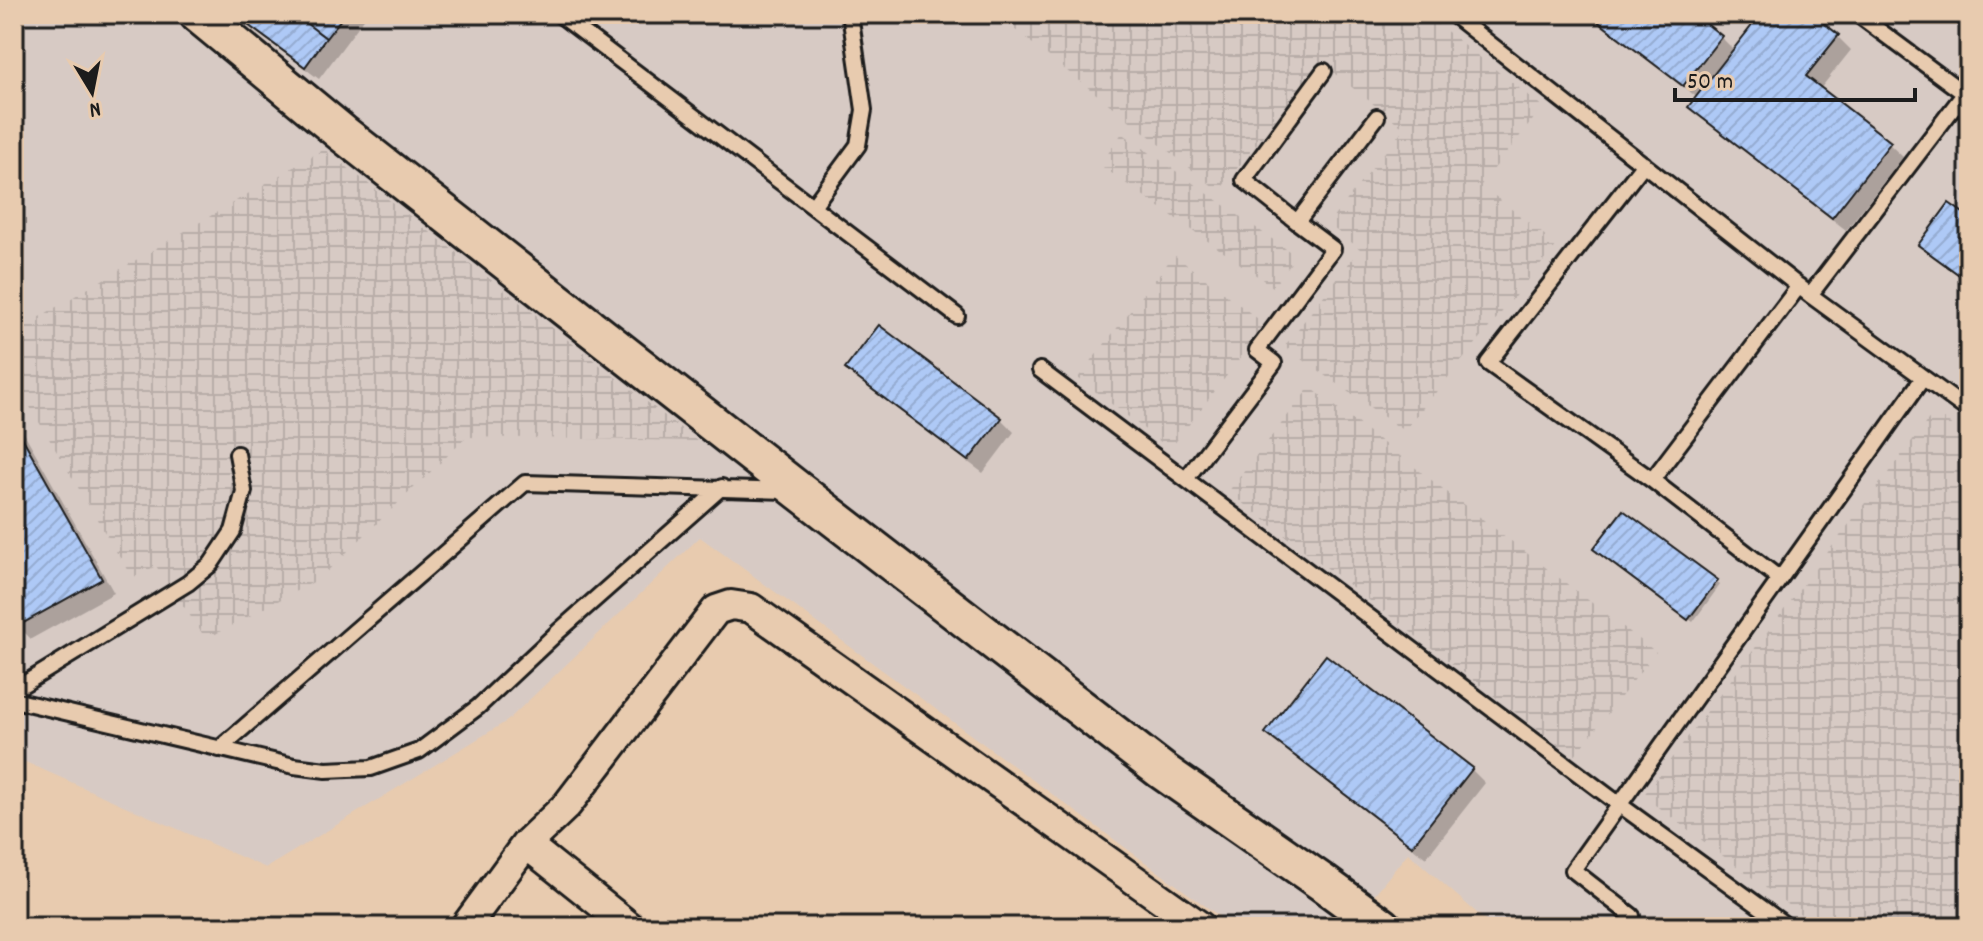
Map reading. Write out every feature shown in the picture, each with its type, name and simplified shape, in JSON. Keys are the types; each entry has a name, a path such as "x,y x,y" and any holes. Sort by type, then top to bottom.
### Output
{"street":[{"path":"198,14 342,133 1161,770 1383,927"},
{"path":"465,927 526,844 567,805 716,610 731,605 751,608 1201,927"},
{"path":"526,844 630,927"}],"lane":[{"path":"559,14 957,316"},
{"path":"813,206 858,145 864,110 850,14"},
{"path":"1452,14 1805,290 1969,411"},
{"path":"1652,480 1967,95 1857,14"},
{"path":"1186,479 1274,363 1257,350 1333,249 1244,180 1324,71"},
{"path":"1297,222 1377,117"},
{"path":"1644,164 1488,363 1652,480 1780,579"},
{"path":"1040,370 1620,805 1788,927"},
{"path":"1632,916 1573,870 1923,378"},
{"path":"14,690 188,583 211,564 233,531 244,491 237,454"},
{"path":"219,749 525,483 799,491"},
{"path":"14,700 294,766 326,770 371,768 419,751 478,707 722,487"}],"shaded area":[{"path":"14,14 1969,14 1969,927 1493,927 1408,853 1348,927 1234,927 700,537 507,721 266,868 14,757"},
{"path":"995,14 1425,14 1543,107 1481,185 1557,245 1404,431 1284,347 1360,249 1328,224 1404,128 1321,63 1219,191"},
{"path":"1122,133 1296,256 1273,287 1100,165"},
{"path":"324,149 697,441 467,437 319,579 206,639 156,566 132,578 14,380 14,332"},
{"path":"1174,255 1266,325 1170,449 1078,378"},
{"path":"1310,387 1656,652 1574,757 1228,492"},
{"path":"1934,412 1969,438 1969,927 1818,927 1643,796"}],"building":[{"path":"233,14 294,14 326,38 305,67"},
{"path":"294,14 345,14 326,38"},
{"path":"1588,14 1694,14 1722,36 1683,86"},
{"path":"1761,14 1812,14 1839,35 1806,76 1891,142 1832,218 1688,107"},
{"path":"1949,203 1969,217 1969,282 1918,245"},
{"path":"879,325 1002,418 968,461 845,369"},
{"path":"14,423 102,579 16,627 14,623"},
{"path":"1623,510 1718,580 1688,620 1593,549"},
{"path":"1326,655 1473,768 1412,846 1265,733"}]}
